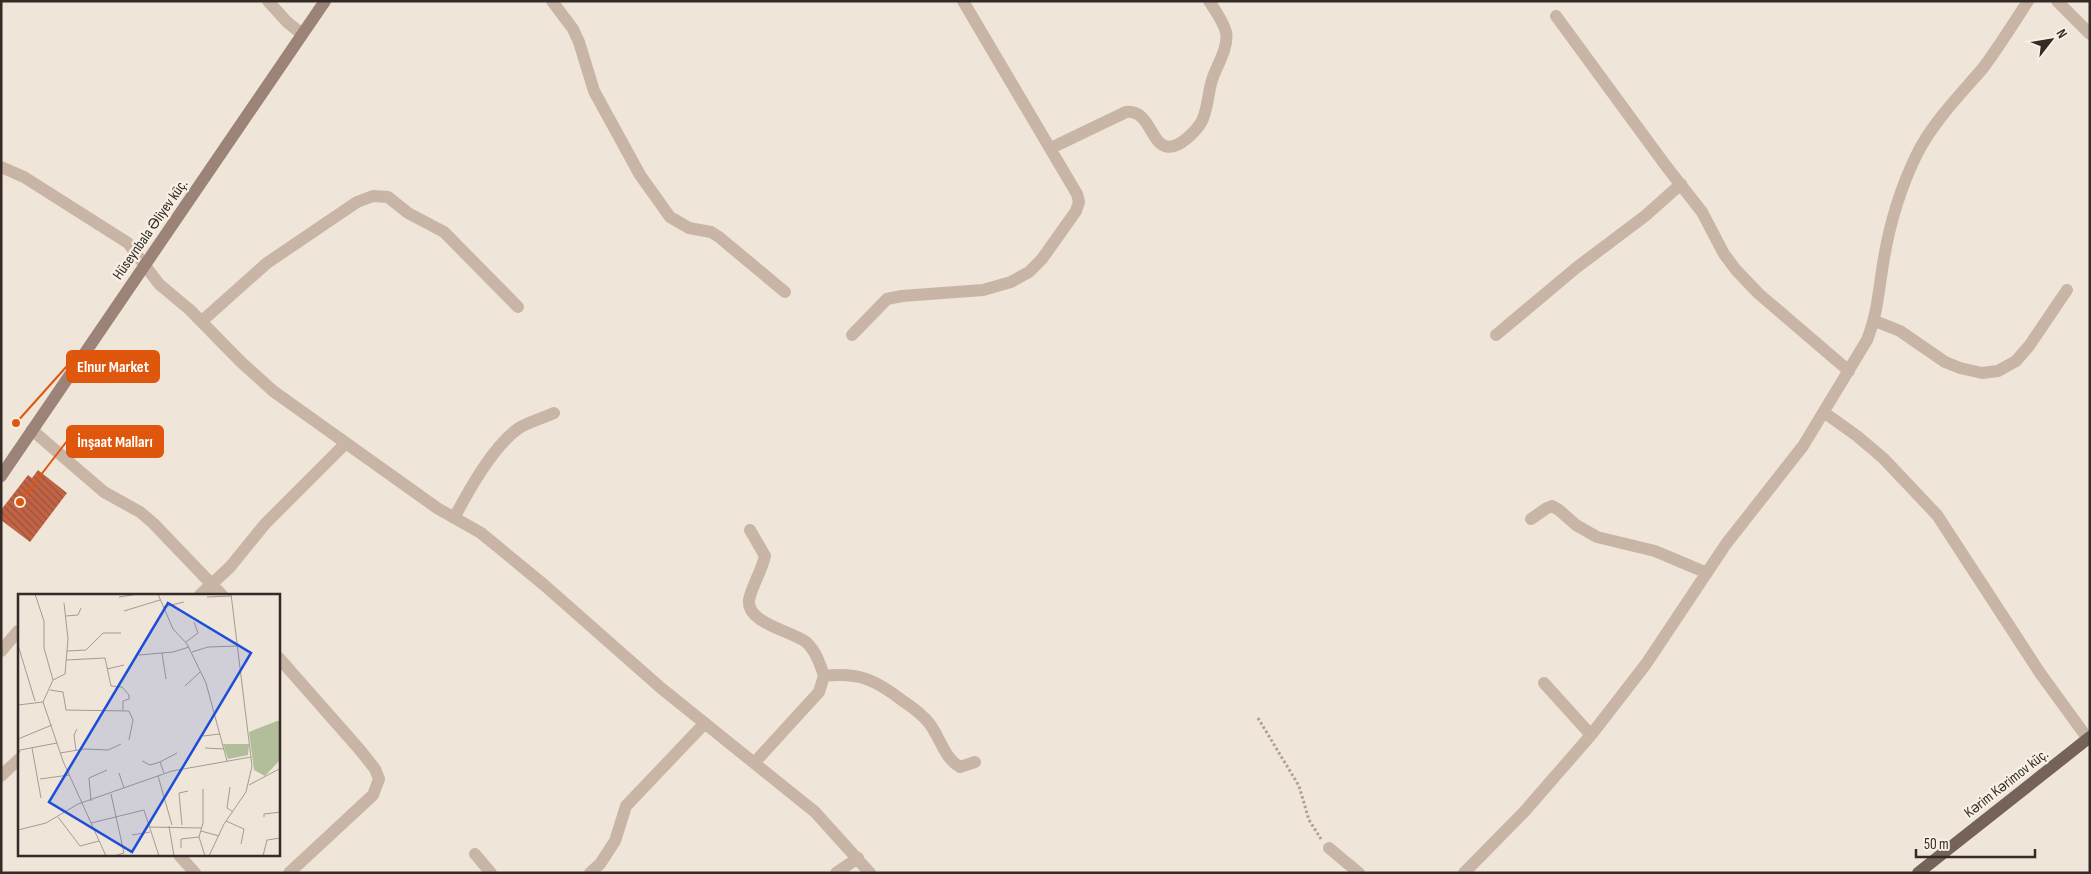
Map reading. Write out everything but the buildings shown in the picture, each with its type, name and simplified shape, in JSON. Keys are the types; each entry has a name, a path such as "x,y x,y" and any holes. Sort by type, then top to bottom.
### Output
{"main road":[{"name":"Kərim Kərimov küç.","path":"1918,873 2089,738"}],"street":[{"path":"268,1 287,22 302,34"},
{"name":"Hüseynbala Əliyev küç.","path":"1,476 325,1"},
{"path":"552,1 573,29 602,109 640,175 670,217 689,228 711,232 719,237 785,292"},
{"path":"852,335 887,299 902,296 983,290 1011,282 1028,272 1042,259 1076,211 1079,202 1078,194 963,1"},
{"path":"1051,148 1126,112 1134,111 1142,116 1159,144 1168,147 1176,146 1186,139 1201,123 1206,111 1212,81 1226,43 1226,31 1209,1"},
{"path":"1464,873 1524,812 1591,735 1646,664 1726,544 1798,453 1825,413 1868,340 1875,321 1890,229 1916,156 1933,127 1999,46 2028,1"},
{"path":"2057,1 2090,34"},
{"path":"1556,16 1702,212 1724,254 1736,270 1759,294 1849,371"},
{"path":"1,167 24,177 119,236 136,252 144,266 159,284 202,321 240,361 273,391 437,508 481,533 543,584 606,641 815,812 870,873"},
{"path":"1496,335 1576,268 1645,216 1681,184"},
{"path":"202,321 267,263 357,202 373,196 388,197 408,214 444,232 518,307"},
{"path":"1875,321 1900,331 1945,362 1982,373 1998,371 2016,361 2030,346 2067,290"},
{"path":"454,518 469,490 504,440 520,428 554,413"},
{"path":"1825,413 1883,458 1937,515 2035,666 2089,738"},
{"path":"32,430 104,492 140,512 221,594"},
{"path":"201,594 230,568 265,524 345,444"},
{"path":"1531,519 1552,506 1576,525 1597,536 1655,552 1707,573"},
{"path":"750,530 765,556 749,601 752,611 760,620 805,641 814,650 824,676 819,692 755,762"},
{"path":"1,651 18,631"},
{"path":"280,659 360,750 375,769 379,779 373,795 289,873"},
{"path":"824,676 844,674 881,684 929,723 952,762 960,766 975,762"},
{"path":"1544,683 1591,735"},
{"path":"590,873 600,864 615,841 626,806 705,723"},
{"path":"1,776 18,760"},
{"path":"1329,848 1359,873"},
{"path":"475,854 491,873"},
{"path":"180,856 195,873"},
{"path":"836,873 858,858"}],"path":[{"path":"1258,718 1299,786 1309,820 1319,837 1329,848"}],"place":[{"name":"Elnur Market","path":"16,423"},
{"name":"İnşaat Malları","path":"20,502"}]}
